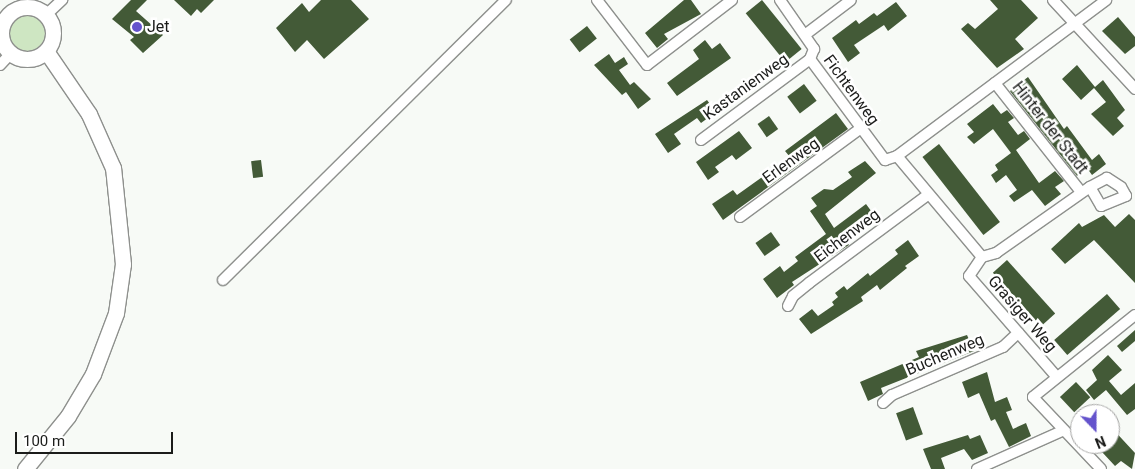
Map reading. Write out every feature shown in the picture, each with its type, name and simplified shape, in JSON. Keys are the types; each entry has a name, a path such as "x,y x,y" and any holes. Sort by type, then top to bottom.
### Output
{"main road":[{"path":"31,6 46,14 54,30 46,51 28,59 11,53 2,39 4,11 31,6"},
{"path":"25,469 83,393 116,313 121,283 123,236 112,168 90,114 46,51"}],"street":[{"path":"46,14 62,0"},
{"path":"223,280 506,0"},
{"path":"602,2 647,65 732,0"},
{"name":"Fichtenweg","path":"780,0 806,34 814,49 810,59 860,129 885,160 896,156"},
{"path":"806,34 851,0"},
{"path":"1053,0 1135,88"},
{"name":"Hinter der Stadt","path":"896,156 1106,0"},
{"path":"0,65 11,53"},
{"name":"Kastanienweg","path":"701,140 810,59"},
{"name":"Hinter der Stadt","path":"982,257 996,253 1086,190 995,83"},
{"name":"Erlenweg","path":"740,217 860,129"},
{"name":"Grasiger Weg","path":"896,156 982,257 969,276 1056,376"},
{"name":"Eichenweg","path":"788,306 793,296 809,283 929,194"},
{"name":"Grasiger Weg","path":"1101,469 1032,397 1135,314"},
{"name":"Buchenweg","path":"883,402 892,395 1003,347 1018,333"},
{"path":"977,469 1064,430"}],"green space":[{"path":"27,15 40,20 45,33 40,46 27,51 14,46 9,33 14,20"}],"building":[{"path":"131,0 147,0 136,11 163,35 143,53 130,40 134,37 112,19"},
{"path":"174,0 214,0 201,13 197,9 191,16"},
{"path":"321,0 351,0 369,19 324,59 307,40 295,52 276,28 302,3 309,12"},
{"path":"684,0 691,0 701,14 664,34 668,39 657,48 645,33"},
{"path":"762,0 802,49 785,62 746,13"},
{"path":"990,0 1021,0 1038,18 1015,39 1024,49 997,68 961,29 968,23 975,29 998,9"},
{"path":"896,2 907,16 888,31 884,25 854,45 860,53 848,62 832,38 856,20 859,24 874,13 877,16"},
{"path":"1118,17 1135,37 1135,46 1125,54 1102,31"},
{"path":"587,26 597,39 580,52 570,40"},
{"path":"705,40 712,49 720,43 731,58 677,96 667,83 699,59 693,50"},
{"path":"609,54 615,63 624,57 628,64 619,70 630,85 634,82 651,99 638,109 626,92 622,95 594,65"},
{"path":"1077,65 1095,87 1103,80 1125,110 1117,118 1124,126 1113,136 1091,114 1106,102 1094,88 1081,100 1062,79"},
{"path":"1028,77 1064,129 1067,126 1092,160 1099,154 1106,164 1092,175 1087,168 1077,176 1010,91"},
{"path":"804,84 817,101 800,113 787,97"},
{"path":"707,100 716,112 701,123 697,118 674,134 681,144 668,153 655,134"},
{"path":"993,104 1001,114 1007,110 1014,118 1008,122 1018,135 1024,131 1030,139 1016,150 1039,183 1055,171 1064,181 1055,187 1061,194 1045,206 1032,190 1014,202 1009,196 1017,190 1006,175 996,183 991,175 998,170 995,165 1011,153 993,129 974,144 967,137 974,132 967,124"},
{"path":"836,113 848,129 723,220 712,204 733,190 737,195 790,157 785,151"},
{"path":"769,116 778,129 767,137 758,124"},
{"path":"739,131 752,148 736,160 732,155 715,167 719,172 708,180 696,162"},
{"path":"939,144 1000,222 983,235 922,157"},
{"path":"261,160 263,177 253,178 251,161"},
{"path":"865,161 876,173 825,214 834,228 866,204 877,219 847,242 849,245 792,282 794,285 777,298 763,279 780,266 784,272 798,261 795,257 826,234 810,211 817,206 811,198 824,189 833,190 852,177 848,172"},
{"path":"1129,214 1135,220 1135,283 1094,240 1065,264 1051,249 1079,223 1082,227 1104,215 1115,227"},
{"path":"771,232 780,245 765,256 755,243"},
{"path":"908,240 919,256 905,266 907,268 880,290 877,285 861,297 863,301 811,334 799,319 812,309 818,316 834,305 832,302 838,297 835,293 844,286 847,290 868,273 870,276 898,254 895,250"},
{"path":"1007,260 1055,314 1041,326 993,273"},
{"path":"1107,294 1120,309 1067,355 1054,340"},
{"path":"1135,330 1135,341 1122,352 1117,346"},
{"path":"967,335 974,351 881,388 883,394 868,401 860,382 919,357 916,351"},
{"path":"1108,355 1122,370 1109,381 1121,395 1135,383 1135,409 1127,415 1120,404 1118,404 1106,390 1094,400 1086,390 1097,380 1092,370"},
{"path":"987,372 995,402 1007,397 1012,410 1006,412 1013,429 1026,423 1031,436 1009,447 995,419 991,421 979,393 968,398 962,382"},
{"path":"1076,382 1090,397 1083,404 1070,404 1070,408 1060,397"},
{"path":"913,407 923,434 906,440 896,413"},
{"path":"968,435 970,439 980,435 988,453 972,460 964,449 941,458 945,469 931,469 923,449"},
{"path":"1120,437 1135,453 1132,469 1121,461 1115,466 1104,454 1120,454"}],"place":[{"name":"Jet","path":"137,27"}]}
